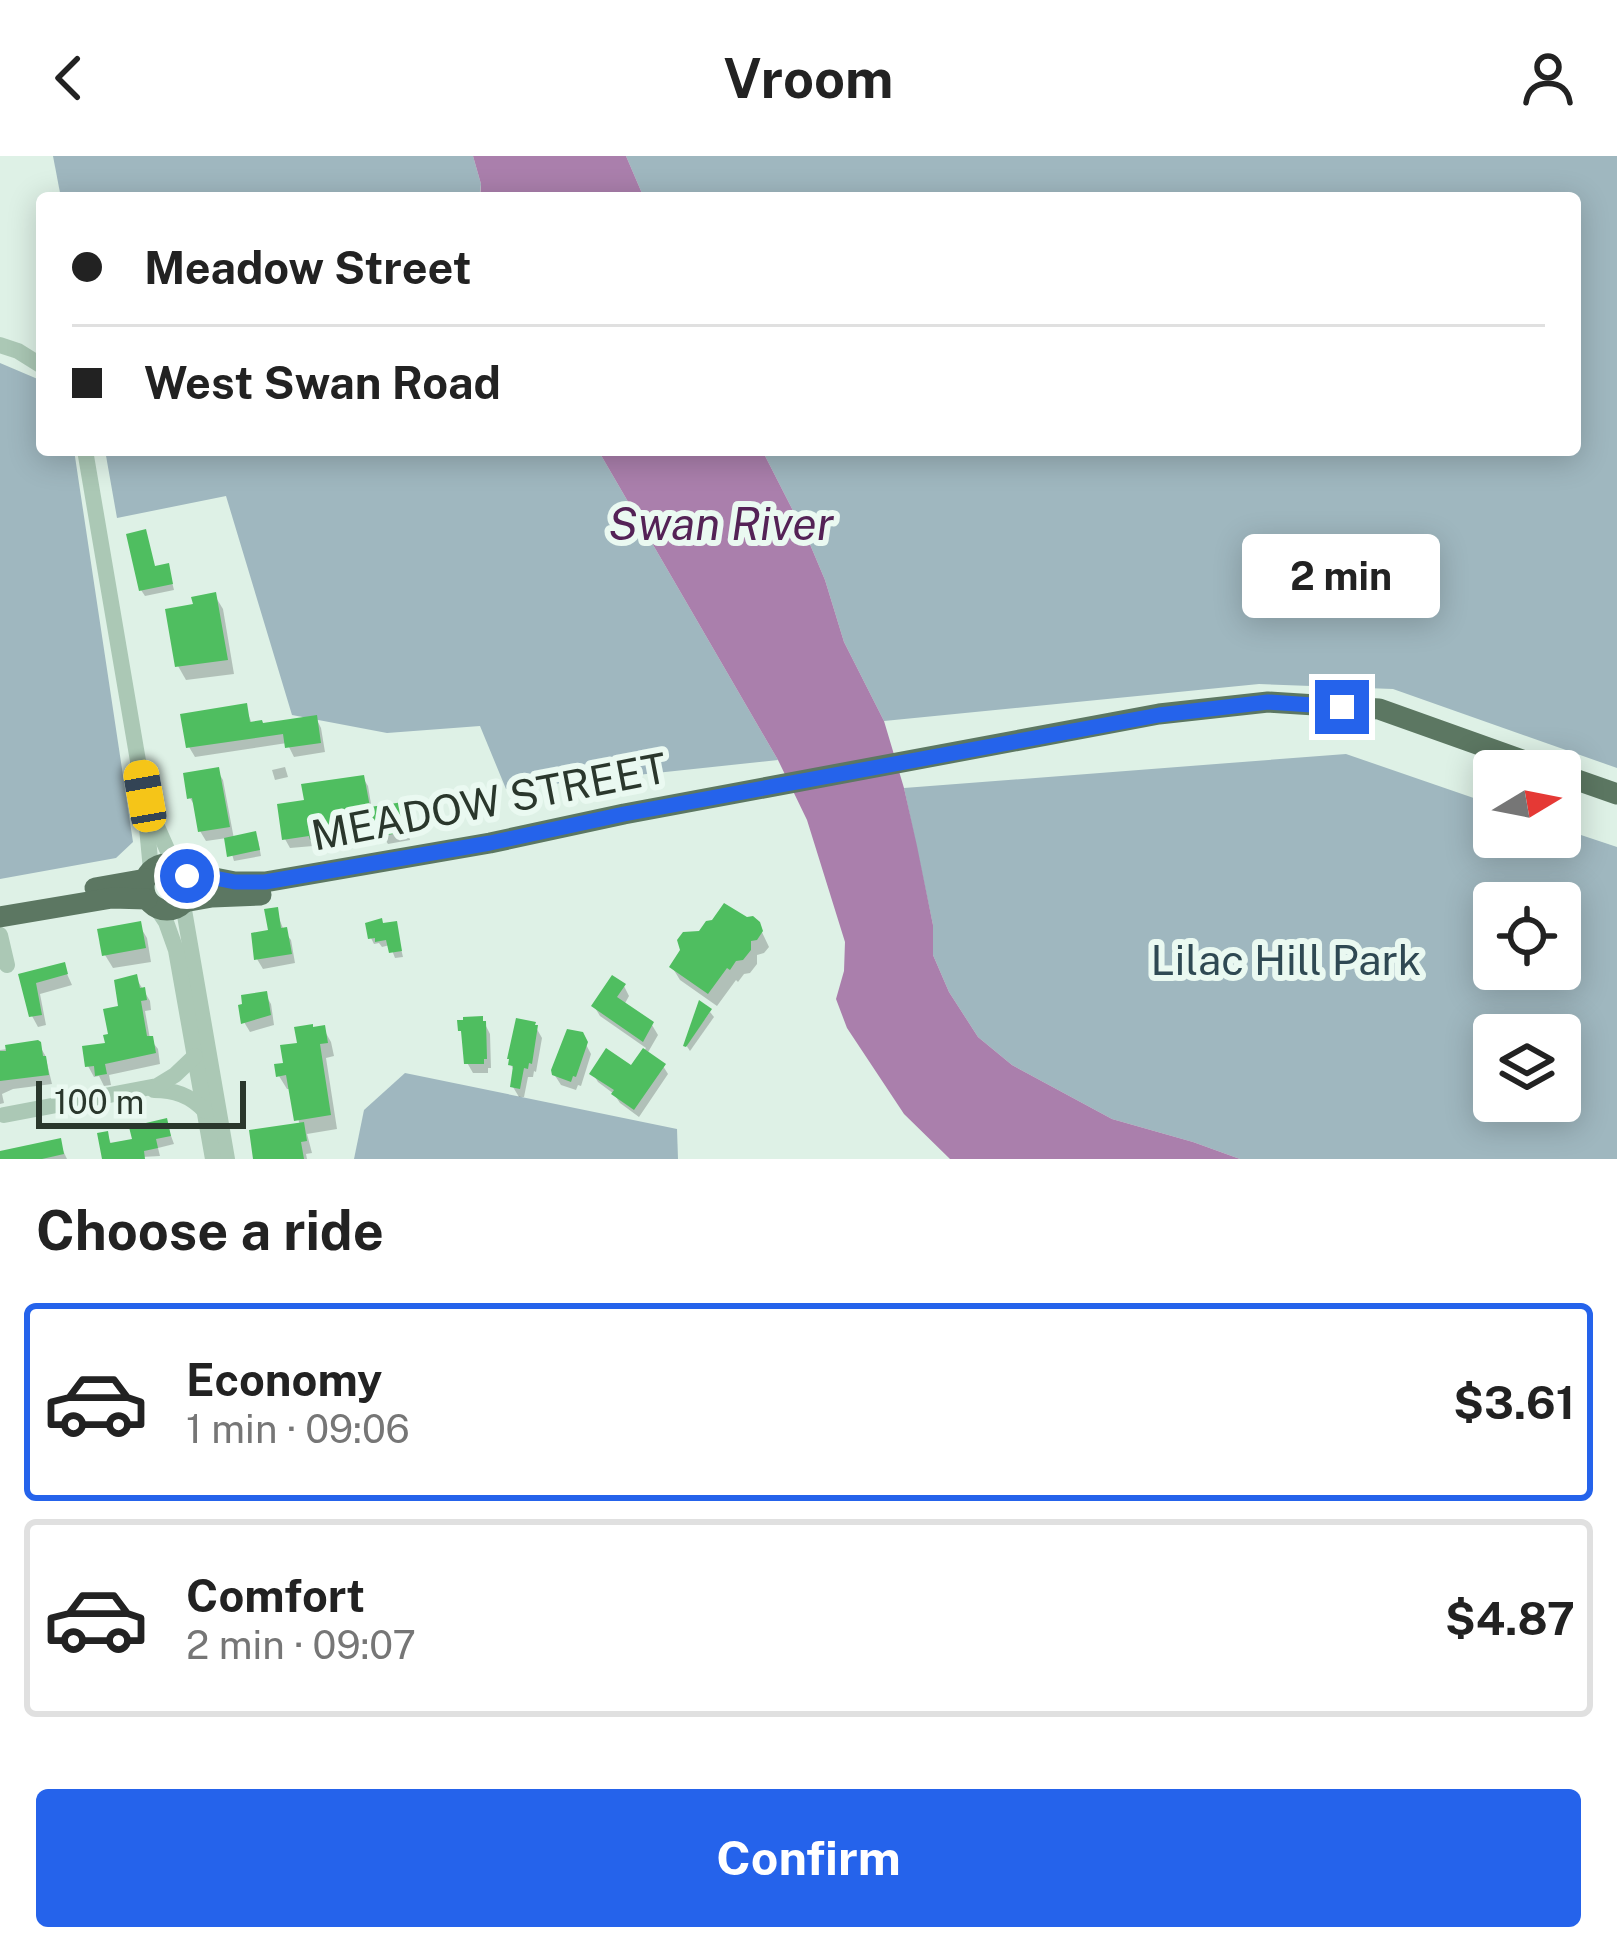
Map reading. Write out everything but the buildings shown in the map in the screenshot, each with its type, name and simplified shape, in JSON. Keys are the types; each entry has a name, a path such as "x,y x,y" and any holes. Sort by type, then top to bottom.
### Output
{"main road":[{"path":"743,794 1159,715 1268,702 1379,709 1494,750"},
{"path":"1581,781 1617,794"},
{"name":"MEADOW STREET","path":"160,882 168,910 212,897 261,896 521,847 743,794"},
{"name":"MEADOW STREET","path":"0,903 160,882 265,882 743,794"},
{"path":"160,882 190,884 184,903"},
{"name":"MEADOW STREET","path":"0,917 112,898 160,882"}],"street":[{"path":"0,345 36,362"},
{"path":"86,456 166,922 176,950 213,1159"},
{"path":"184,903 226,1159"},
{"path":"0,935 7,965"},
{"path":"4,1115 141,1090 164,1082 195,1056"},
{"path":"141,1090 182,1094 205,1111"}],"green space":[{"path":"53,156 473,156 481,184 480,192 60,192"},
{"path":"626,156 1617,156 1617,768 1581,755 1581,750 1566,750 1393,689 1259,684 884,721 844,642 809,542 765,456 1581,456 1581,192 641,192"},
{"path":"0,363 36,378 36,456 75,456 133,842 116,858 0,879"},
{"path":"106,456 601,456 778,760 506,789 480,726 387,733 292,715 226,496 117,518"},
{"name":"Lilac Hill Park","path":"1346,754 1473,798 1473,858 1581,858 1581,835 1617,847 1617,1159 1240,1159 1112,1119 1012,1065 978,1037 949,992 933,955 933,925 904,788"},
{"path":"405,1073 677,1129 678,1159 354,1159 364,1110"}],"water":[{"path":"473,156 626,156 641,192 480,192"},
{"name":"Swan River","path":"601,456 765,456 809,542 844,642 884,721 917,846 933,925 933,955 949,992 978,1037 1012,1065 1112,1119 1240,1159 950,1159 904,1114 847,1028 836,999 845,942 807,820 778,760"}],"route":[{"path":"187,876 184,872 235,882 265,882 1159,715 1268,702 1342,707"}]}
